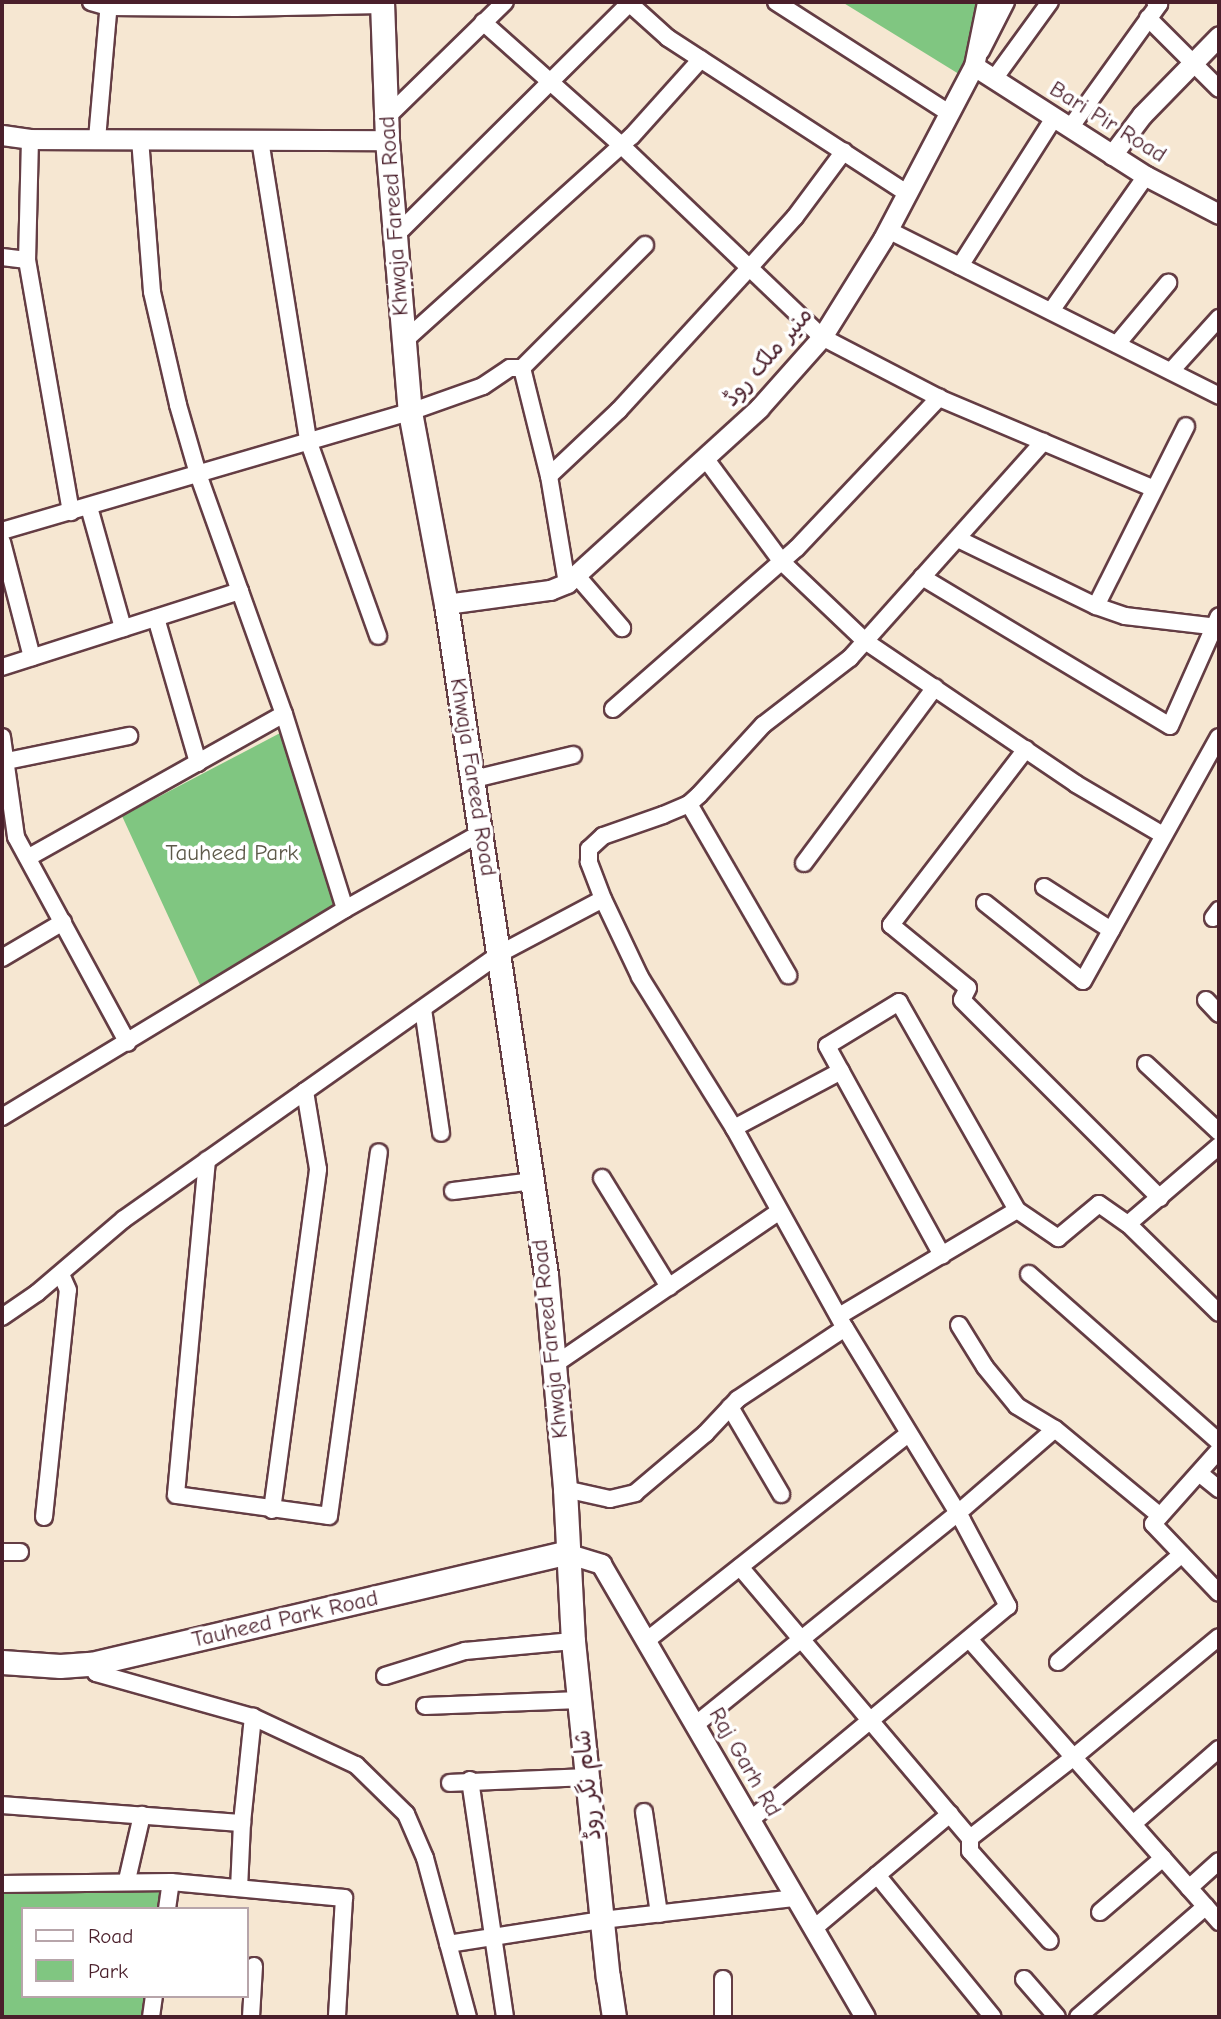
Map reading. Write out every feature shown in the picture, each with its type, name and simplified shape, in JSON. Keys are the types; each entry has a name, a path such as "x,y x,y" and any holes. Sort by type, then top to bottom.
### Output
{"main road":[{"name":"Khwaja Fareed Road","path":"383,3 386,129 410,412 446,604 474,779 546,1275 565,1489 566,1553"},
{"name":"شام نگر روڈ","path":"566,1553 586,1777 614,2017"},
{"name":"Tauheed Park Road","path":"2,1662 60,1666 91,1664 566,1553"}],"street":[{"path":"91,2 236,5 383,3"},
{"path":"2,135 30,139 260,139 386,129 483,22 505,2"},
{"path":"396,235 629,2 668,38 907,193"},
{"path":"776,2 949,113"},
{"name":"منیر ملک روڈ","path":"446,604 550,590 572,579 759,408 822,337 888,230 974,66 987,2"},
{"path":"974,66 1006,2"},
{"path":"994,79 1050,2"},
{"path":"960,266 1062,123 1149,18 1159,4 1155,2"},
{"path":"97,139 109,4"},
{"path":"1149,18 1219,89"},
{"path":"483,22 621,145 822,337 939,398 1154,489"},
{"path":"1112,155 1142,115 1219,36"},
{"path":"403,342 621,145 701,59"},
{"name":"Bari Pir Road","path":"974,66 1146,176 1219,214"},
{"path":"30,139 27,260 71,512"},
{"path":"140,139 152,292 178,405 198,474 285,714 345,909"},
{"path":"260,139 308,440 378,636"},
{"path":"549,475 619,410 750,267 795,216 844,152"},
{"path":"1051,311 1146,176"},
{"path":"888,230 1219,396"},
{"path":"2,531 410,412 483,386 510,368 522,368 645,245"},
{"path":"2,257 27,260"},
{"path":"1117,344 1168,283"},
{"path":"1171,371 1219,318"},
{"path":"522,368 572,579 622,628"},
{"path":"613,709 782,562 939,398"},
{"path":"1096,606 1186,426"},
{"path":"750,1820 1008,1606 958,1513 842,1322 734,1128 640,977 603,899 589,862 589,849 603,836 689,804 763,725 850,658 1043,442"},
{"path":"705,457 782,562 865,640 1076,784 1163,835"},
{"path":"89,507 123,628"},
{"path":"922,577 1170,726 1218,622 1125,616 1096,606 958,539"},
{"path":"2,542 32,657"},
{"path":"2,667 240,591"},
{"path":"156,618 198,763"},
{"path":"804,863 935,687"},
{"path":"29,857 285,714"},
{"path":"3,762 129,736"},
{"path":"2,737 3,762 16,837 128,1043"},
{"path":"985,903 1083,981 1219,737"},
{"path":"1026,749 891,925 968,988 962,1000 1160,1198"},
{"path":"474,779 573,755"},
{"path":"689,804 788,975"},
{"path":"2,1117 345,909 482,832"},
{"path":"1044,887 1111,930"},
{"path":"3,1314 61,1274 124,1219 501,953 603,899"},
{"path":"2,958 63,922"},
{"path":"1206,1000 1219,1014"},
{"path":"943,1255 827,1046 899,1002 1017,1210 1058,1238 1099,1203 1128,1224 1216,1303"},
{"path":"423,1009 441,1133"},
{"path":"1146,1064 1219,1132"},
{"path":"734,1128 841,1072"},
{"path":"272,1510 318,1169 305,1091"},
{"path":"1128,1224 1219,1146"},
{"path":"207,1160 176,1495 329,1516 379,1152"},
{"path":"602,1178 669,1287"},
{"path":"453,1191 533,1181"},
{"path":"565,1489 610,1499 635,1493 705,1434 738,1399 842,1322 1017,1210"},
{"path":"554,1365 780,1211"},
{"path":"44,1517 68,1290 61,1274"},
{"path":"1029,1274 1219,1442"},
{"path":"958,1325 985,1367 1017,1406 1055,1429 1160,1516"},
{"path":"730,1407 781,1494"},
{"path":"695,1726 958,1513 1055,1429"},
{"path":"646,1641 908,1434"},
{"path":"1219,1450 1153,1524 1219,1593"},
{"path":"1199,1473 1219,1489"},
{"path":"2,1552 20,1552"},
{"name":"Raj Garh Rd","path":"566,1553 601,1564 865,2017"},
{"path":"1058,1662 1182,1554"},
{"path":"740,1567 970,1838 970,1851 1049,1941"},
{"path":"970,1838 1074,1757 1219,1637"},
{"path":"969,1639 1219,1922"},
{"path":"385,1676 465,1651 573,1641"},
{"path":"91,1664 96,1673 253,1717 356,1765 406,1814 425,1858 468,2017"},
{"path":"425,1706 580,1700"},
{"path":"239,1888 253,1717"},
{"path":"1133,1824 1219,1749"},
{"path":"450,1783 470,1780 586,1777"},
{"path":"470,1780 505,2017"},
{"path":"2,1805 243,1823"},
{"path":"644,1812 659,1913"},
{"path":"813,1929 950,1814"},
{"path":"127,1880 142,1815"},
{"path":"1100,1912 1163,1858"},
{"path":"1189,1888 1219,1861"},
{"path":"877,1875 993,2017"},
{"path":"2,1884 127,1880 344,1898 337,2017"},
{"path":"167,1907 171,1882"},
{"path":"448,1944 602,1920 796,1898"},
{"path":"1078,2017 1206,1906"},
{"path":"251,2017 254,1966"},
{"path":"723,1979 723,2017"},
{"path":"1024,1979 1057,2017"},
{"path":"151,2017 154,1998"}],"green space":[{"path":"842,2 987,2 967,79"},
{"name":"Tauheed Park","path":"282,732 335,905 200,985 122,816"},
{"path":"171,1882 167,1907 21,1907 21,1998 154,1998 151,2017 2,2017 2,1885"}]}
